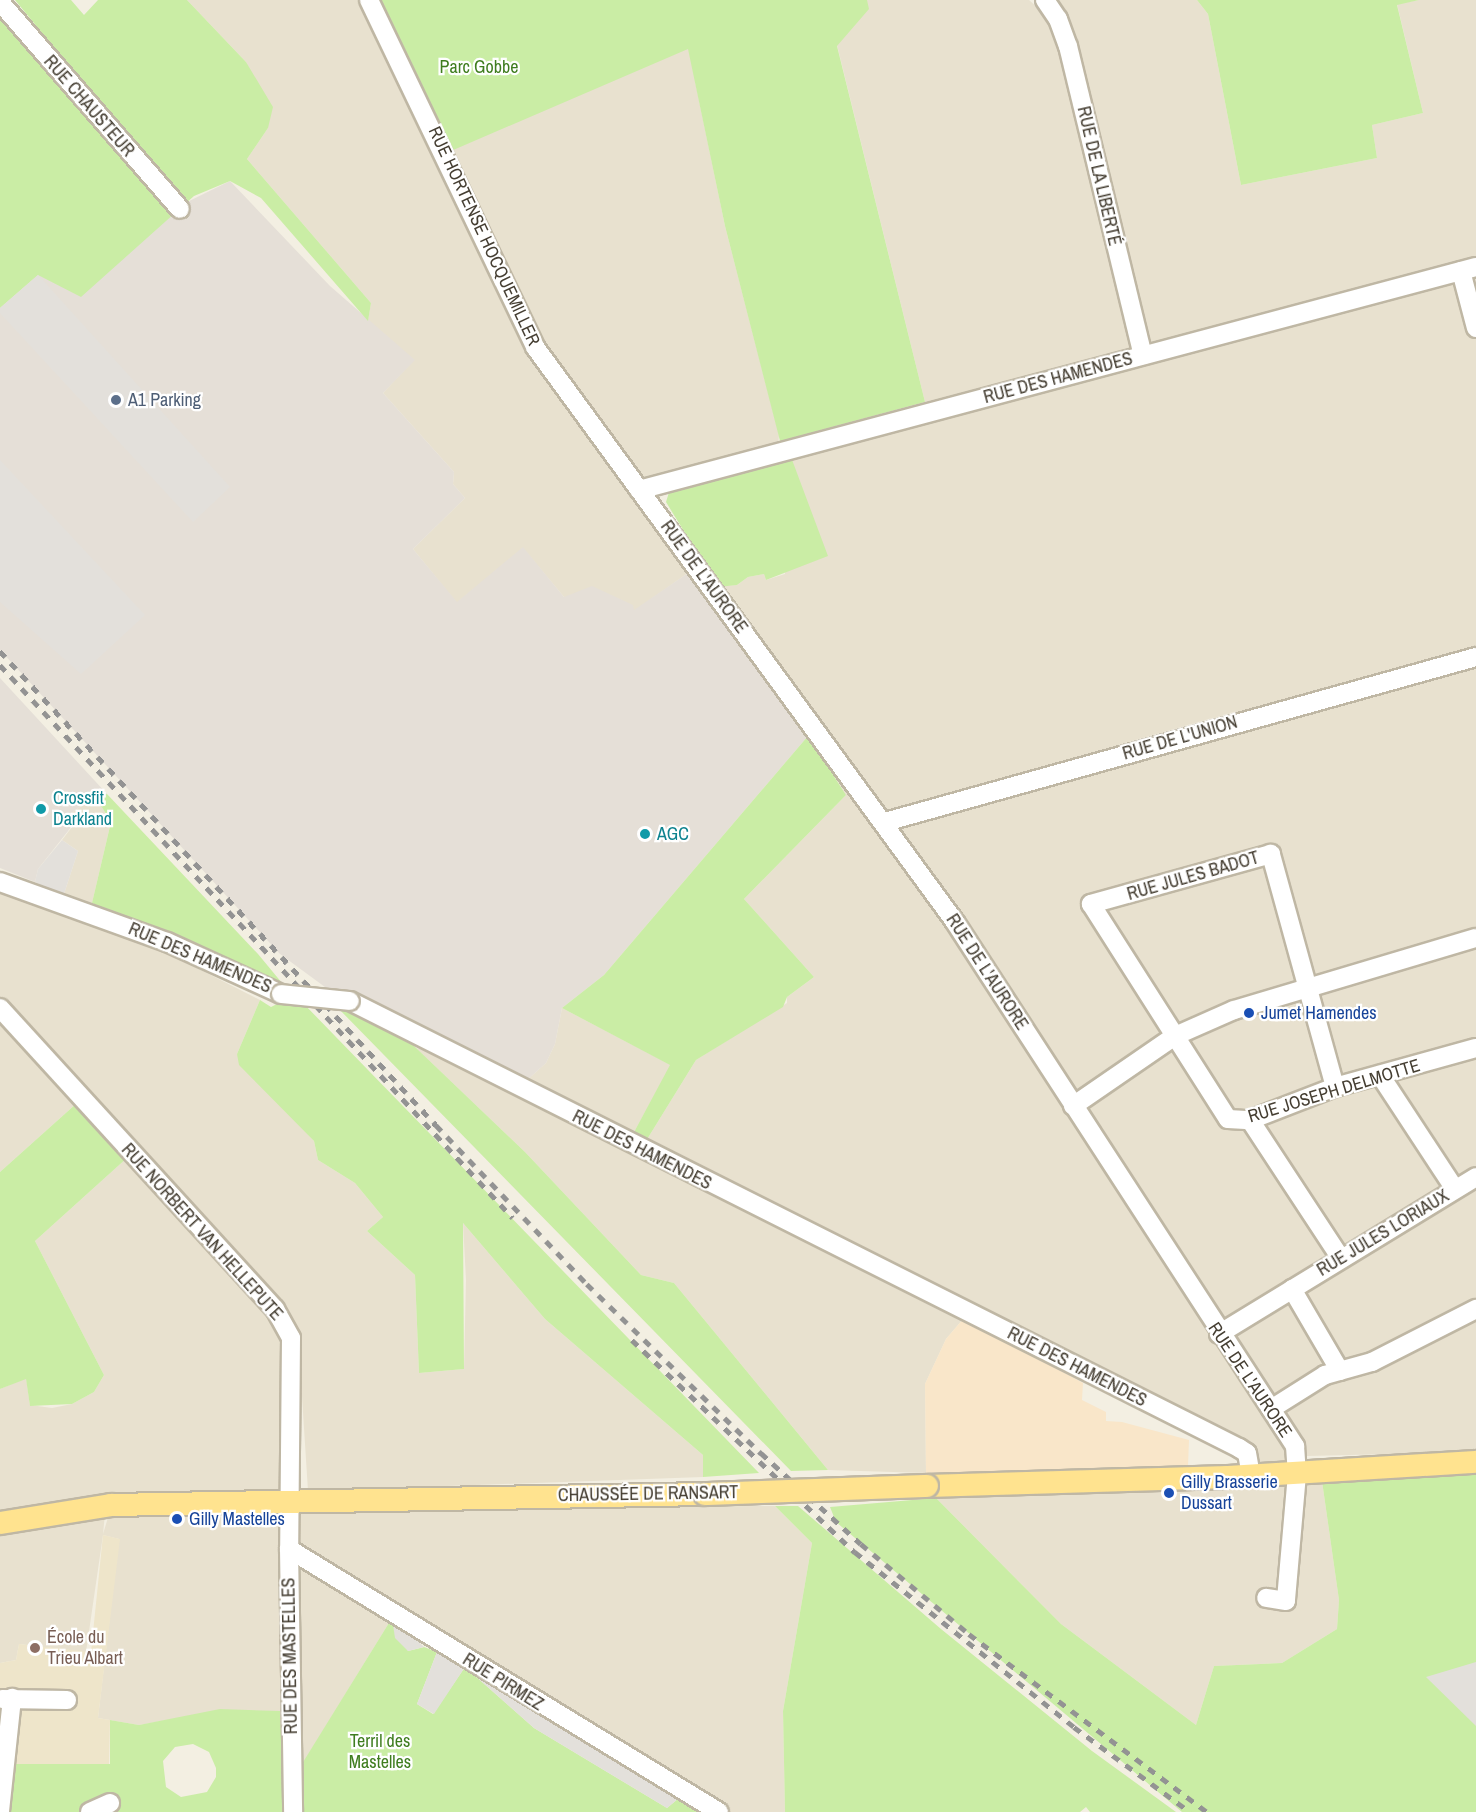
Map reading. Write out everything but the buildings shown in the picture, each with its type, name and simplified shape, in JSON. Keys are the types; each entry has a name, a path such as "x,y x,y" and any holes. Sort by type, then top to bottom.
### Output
{"main road":[{"name":"CHAUSSÉE DE RANSART","path":"0,1523 111,1505 705,1494 1251,1476 1476,1462"}],"street":[{"name":"RUE HORTENSE HOCQUEMILLER","path":"369,0 535,347 639,490"},
{"name":"RUE DE LA LIBERTÉ","path":"1045,0 1058,19 1068,46 1143,355"},
{"name":"RUE CHAUSTEUR","path":"0,2 180,209"},
{"name":"RUE DES HAMENDES","path":"639,490 1468,269"},
{"path":"1468,269 1476,328"},
{"name":"RUE DE L'AURORE","path":"639,490 885,822 956,922 1219,1334 1295,1446 1298,1474 1286,1600 1266,1598"},
{"name":"RUE DE L'UNION","path":"885,822 1476,657"},
{"name":"RUE JULES BADOT","path":"1091,904 1271,854 1309,985 1335,1087"},
{"name":"RUE DES HAMENDES","path":"0,882 167,942 281,994 350,1001 1239,1448 1247,1453 1251,1476"},
{"name":"RUE JOSEPH DELMOTTE","path":"1091,904 1228,1119 1250,1120 1335,1087 1476,1048"},
{"path":"1073,1106 1175,1036 1234,1010 1309,985 1476,938"},
{"name":"RUE NORBERT VAN HELLEPUTE","path":"0,1008 285,1325 291,1338 291,1501"},
{"path":"1380,1075 1455,1189"},
{"path":"1250,1120 1340,1257"},
{"name":"RUE JULES LORIAUX","path":"1219,1334 1340,1257 1476,1177"},
{"path":"1292,1289 1340,1371"},
{"path":"1271,1409 1325,1375 1372,1362 1476,1309"},
{"name":"RUE DES MASTELLES","path":"291,1501 289,1549 293,1812"},
{"name":"RUE PIRMEZ","path":"289,1549 719,1812"},
{"path":"0,1811 6,1699 67,1700"},
{"path":"90,1812 110,1803"}],"shaded area":[{"path":"187,0 361,0 504,297 614,455 688,573 634,611 564,597 523,548 457,603 413,549 465,498 453,484 454,472 383,393 414,360 367,325 371,303 247,159 268,128 246,62"},
{"path":"677,0 1029,0 1048,17 1038,0 1197,0 1208,14 1241,185 1377,158 1372,125 1423,113 1397,4 1419,0 1476,0 1476,259 1151,346 1068,46 1067,72 1135,347 925,402 837,45 695,81 725,226 779,435 778,446 650,487 533,326 443,150"},
{"path":"230,181 330,286 415,360 383,393 454,472 453,484 465,498 413,549 457,602 523,547 564,597 592,586 633,605 634,610 688,573 808,736 604,975 562,1008 555,1044 546,1063 526,1081 356,995 325,987 280,954 0,650 0,308 38,275"},
{"path":"1476,274 1476,1452 1307,1456 1263,1468 964,1318 946,1339 925,1384 926,1473 828,1470 674,1283 641,1275 525,1152 416,1048 526,1081 546,1063 555,1044 562,1008 671,1065 633,1134 646,1141 696,1060 787,1003 787,997 814,977 744,899 846,795 712,587 737,585 748,577 764,574 766,580 785,574 791,457"},
{"name":"A1 Parking","path":"38,275 230,487 193,522 0,313 0,308"},
{"path":"0,460 145,615 81,674 0,602"},
{"name":"Crossfit Darkland","path":"0,678 107,794 95,796 63,819 72,826 38,869 35,882 0,868"},
{"path":"95,796 111,822 92,903 63,897 78,851 62,840 72,827 63,819"},
{"path":"62,840 78,851 63,897 35,882 38,869"},
{"path":"0,888 116,927 260,1000 237,1054 314,1141 318,1160 355,1183 383,1217 367,1231 415,1275 419,1373 464,1369 466,1280 463,1223 545,1319 703,1455 703,1477 308,1491 298,1334 243,1261 0,999"},
{"path":"0,1015 77,1103 0,1172"},
{"path":"128,1157 267,1307 285,1343 284,1491 0,1518 0,1389 26,1378 30,1405 52,1408 72,1404 94,1392 104,1375 35,1241"},
{"path":"964,1318 1083,1383 1082,1400 1106,1412 1106,1421 1122,1422 1189,1440 1188,1466 926,1473 925,1384 946,1339"},
{"path":"1322,1481 1339,1600 1337,1629 1282,1663 1214,1666 1196,1725 1061,1624 936,1498"},
{"path":"775,1506 812,1543 783,1711 785,1812 717,1812 292,1547 293,1508"},
{"path":"291,1509 287,1707 280,1711 220,1711 139,1725 98,1718 119,1539 103,1535 86,1652 19,1644 16,1660 0,1663 0,1533 105,1514 103,1534 110,1511"},
{"name":"École du Trieu Albart","path":"103,1535 120,1539 98,1718 110,1720 109,1764 13,1764 0,1741 0,1663 16,1660 19,1644 91,1652"},
{"path":"294,1560 392,1618 300,1768"},
{"path":"392,1618 424,1647 408,1651 395,1638"},
{"path":"437,1652 465,1667 434,1714 417,1704"},
{"path":"1476,1662 1476,1726 1426,1677"},
{"path":"465,1667 679,1798 667,1808 534,1728"}],"green space":[{"path":"0,0 12,0 101,105 15,0 71,0 84,15 98,0 187,0 246,62 273,107 268,128 247,159 371,303 368,321 261,198 230,181 194,196 81,297 38,275 0,308"},
{"name":"Parc Gobbe","path":"369,0 867,0 869,9 837,46 925,402 780,441 725,226 688,49 444,154"},
{"path":"1197,0 1419,0 1397,5 1423,113 1372,125 1377,158 1241,185 1208,14"},
{"path":"791,457 828,556 766,580 764,574 748,577 737,585 718,587 666,502 670,489"},
{"path":"808,736 846,795 744,899 814,977 787,997 783,1007 696,1060 646,1141 633,1134 670,1065 562,1008 604,975"},
{"path":"107,794 258,954 282,983 271,983 92,903 111,822 95,796"},
{"path":"260,1000 271,1007 279,1003 303,1003 759,1473 703,1477 703,1455 545,1319 463,1223 464,1369 419,1373 415,1275 367,1231 383,1217 355,1183 318,1160 314,1141 239,1065 237,1054"},
{"path":"337,1007 390,1023 525,1152 641,1275 674,1283 828,1470 791,1471"},
{"path":"77,1103 128,1157 35,1241 104,1375 94,1392 72,1404 30,1406 26,1379 0,1389 0,1172"},
{"path":"1476,1471 1476,1812 1182,1812 836,1522 830,1507 936,1498 1061,1624 1196,1725 1214,1666 1282,1663 1337,1629 1339,1600 1322,1481"},
{"path":"775,1506 798,1506 941,1629 1092,1751 1176,1812 1090,1812 1086,1807 1080,1812 785,1812 783,1711 812,1543"},
{"name":"Terril des Mastelles","path":"392,1618 408,1651 424,1647 437,1652 417,1704 433,1714 465,1667 534,1728 667,1808 679,1798 705,1812 295,1812 300,1767"},
{"path":"220,1709 280,1711 285,1812 0,1812 13,1764 110,1764 110,1720 139,1725","holes":["193,1744 209,1752 216,1768 216,1777 207,1792 181,1797 166,1787 163,1761 175,1747"]}],"railway":[{"path":"0,651 436,1125 587,1284 761,1453 861,1544 969,1634 1207,1812"},
{"path":"0,665 513,1218"},
{"path":"632,1340 855,1552 1074,1727 1190,1812"}],"place":[{"name":"A1 Parking","path":"116,400"},
{"name":"Crossfit Darkland","path":"41,809"},
{"name":"AGC","path":"645,834"},
{"name":"Jumet Hamendes","path":"1249,1013"},
{"name":"Gilly Brasserie Dussart","path":"1169,1493"},
{"name":"Gilly Mastelles","path":"177,1519"},
{"name":"École du Trieu Albart","path":"35,1648"}]}
